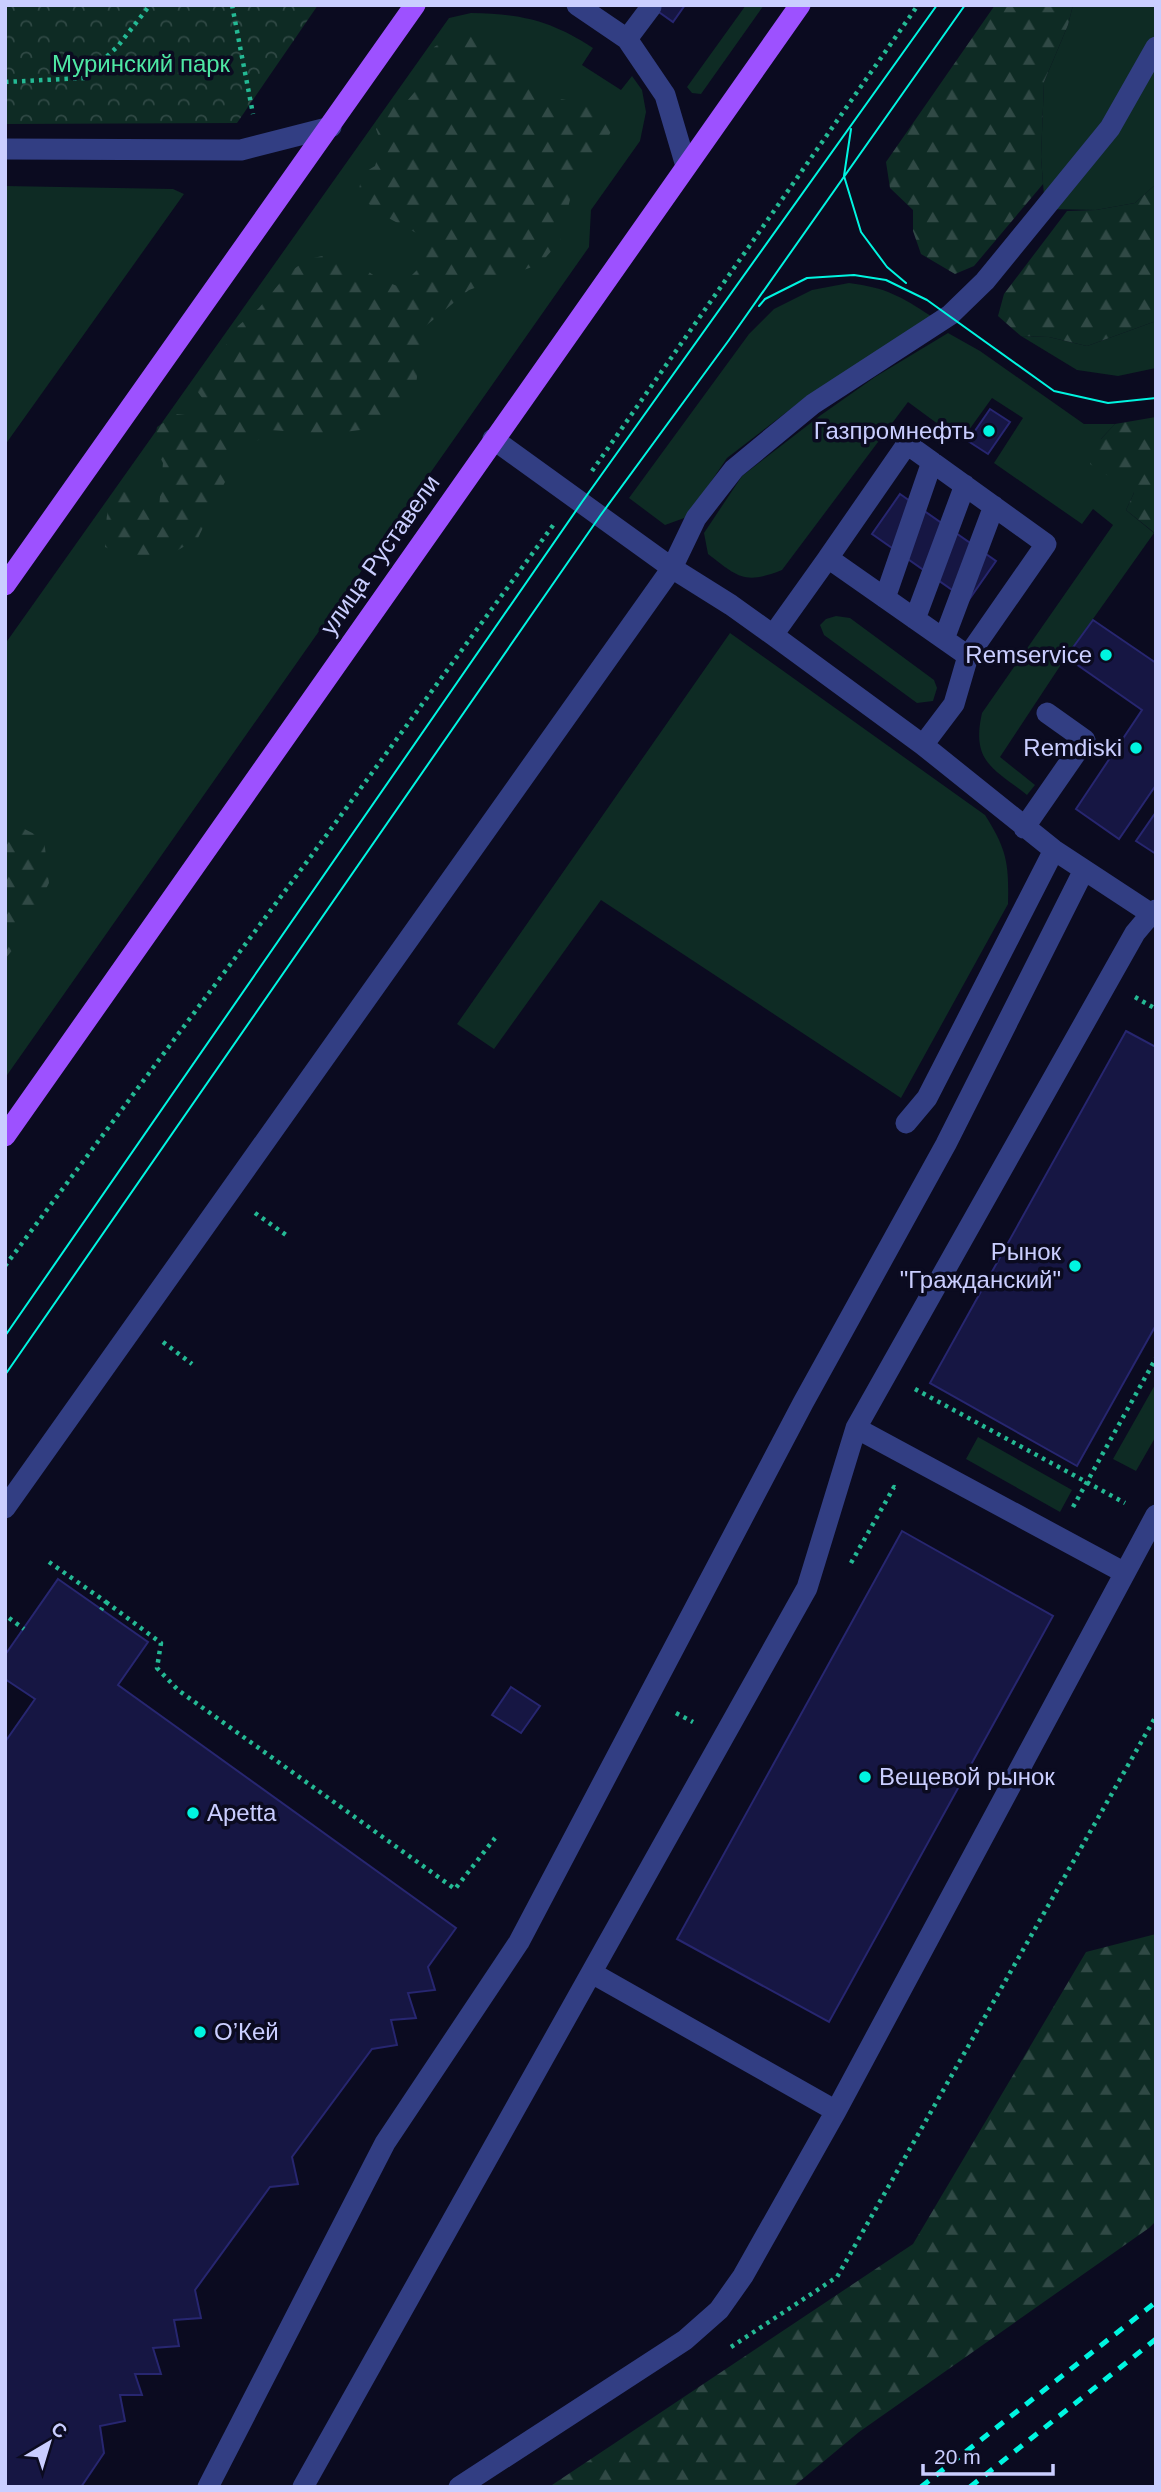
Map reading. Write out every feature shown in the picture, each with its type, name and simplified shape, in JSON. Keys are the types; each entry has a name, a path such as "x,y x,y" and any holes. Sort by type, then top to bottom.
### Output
{"main road":[{"path":"5,585 415,5"},
{"name":"улица Руставели","path":"5,1136 800,5"}],"street":[{"path":"578,5 627,39 665,94 686,166"},
{"path":"627,39 651,7"},
{"path":"5,1508 672,568 696,518 734,469 813,404 950,315 985,281 1110,128 1156,47"},
{"path":"5,149 241,150 331,127"},
{"path":"303,2487 807,1588 856,1428 1135,933 1154,914 1054,850 923,745 773,635 732,605 672,568 493,439"},
{"path":"773,635 906,444 1046,544 968,656 954,704 923,745"},
{"path":"885,598 932,462"},
{"path":"915,619 965,485"},
{"path":"944,639 994,506"},
{"path":"828,558 968,656"},
{"path":"1024,828 1085,740 1047,713"},
{"path":"906,1124 927,1098 1054,850"},
{"path":"208,2487 385,2143 519,1942 803,1403 946,1144 1084,870"},
{"path":"856,1428 1125,1573"},
{"path":"458,2487 685,2340 719,2310 743,2276 836,2110 1155,1517"},
{"path":"592,1973 836,2110"}],"path":[{"path":"5,82 84,78 118,46 150,5"},
{"path":"232,5 253,117"},
{"path":"5,1266 309,859 574,497 918,5"},
{"path":"1130,994 1156,1009"},
{"path":"255,1213 285,1235"},
{"path":"170,1331 162,1341 192,1364"},
{"path":"1057,1537 1156,1358"},
{"path":"912,1388 1155,1517"},
{"path":"847,1571 894,1487 906,1494"},
{"path":"49,1562 161,1643 157,1668 178,1690 455,1889 495,1838"},
{"path":"101,1610 106,1602"},
{"path":"9,1618 24,1629"},
{"path":"649,1699 724,1739"},
{"path":"723,2352 837,2277 1156,1717"}],"green space":[{"name":"Муринский парк","path":"5,5 318,5 237,123 5,124"},
{"path":"746,5 764,5 701,94 692,93 687,87"},
{"path":"995,5 1073,5 1068,25 1044,82 1041,157 1043,184 974,266 955,274 921,254 913,231 913,210 890,188 886,162"},
{"path":"1073,5 1156,5 1155,185 1135,203 1096,210 1045,209 1041,157 1044,82 1068,25"},
{"path":"471,13 520,17 549,25 593,48 582,65 621,90 632,76 642,90 646,112 640,141 591,210 589,247 5,1078 5,644 449,18"},
{"path":"461,32 484,42 512,65 533,88 561,99 595,106 616,121 597,160 575,179 560,241 540,264 469,290 422,329 416,386 376,428 328,434 270,430 236,459 198,538 150,567 105,547 107,514 117,495 125,491 143,508 159,508 163,463 154,445 157,427 177,414 201,417 206,403 197,391 238,326 259,308 289,272 309,259 340,252 379,279 400,287 423,264 420,235 381,214 358,195 362,174 375,166 382,145 376,129 394,105 407,101 425,80 434,47"},
{"path":"1156,184 1156,321 1087,346 1049,337 1021,336 998,316 1004,294 1067,211 1096,210 1135,203"},
{"path":"5,186 173,189 184,194 5,445"},
{"path":"849,283 893,294 931,316 805,398 727,458 687,517 665,525 629,498 749,334 774,309 812,290"},
{"path":"1156,321 1156,368 1118,376 1077,370 1021,336 1049,337 1087,346"},
{"path":"948,333 980,351 1084,424 1115,424 1101,439 1134,493 1126,510 1154,533 1066,657 1000,757 1035,785 1027,795 995,770 982,753 979,729 982,713 1113,525 1093,509 1082,524 994,463 1023,418 992,398 961,441 908,402 782,570 769,575 750,578 727,568 708,554 704,533 742,476 875,377"},
{"path":"1156,417 1156,534 1126,510 1134,493 1090,464 1101,439 1115,424"},
{"path":"836,616 850,618 934,680 937,688 933,701 917,703 824,635 820,625 826,619"},
{"path":"730,633 985,815 1002,848 1007,867 1008,904 901,1098 601,900 494,1049 457,1024"},
{"path":"5,819 44,839 49,883 19,942 5,959"},
{"path":"1156,1383 1156,1436 1136,1471 1113,1459"},
{"path":"978,1437 1072,1490 1060,1512 966,1459"},
{"path":"1156,1934 1156,2221 1149,2228 859,2432 793,2487 549,2487 913,2244 1086,1952"}],"building":[{"path":"649,5 685,5 673,22"},
{"name":"Газпромнефть","path":"990,409 1010,422 988,454 968,441"},
{"path":"900,494 996,561 968,601 872,534"},
{"name":"Remdiski","path":"1093,620 1156,663 1156,785 1119,839 1076,809 1142,710 1066,657"},
{"path":"1156,812 1156,854 1136,841"},
{"name":"Рынок \"Гражданский\"","path":"1126,1031 1156,1047 1156,1325 1077,1466 930,1383"},
{"name":"Вещевой рынок","path":"902,1531 1053,1616 829,2022 677,1939"},
{"name":"О’Кей","path":"58,1579 148,1642 118,1685 456,1928 428,1967 435,1990 408,1993 416,2018 391,2020 397,2045 372,2049 292,2157 298,2184 270,2187 195,2290 201,2318 174,2320 179,2346 153,2348 161,2374 135,2374 142,2395 120,2395 125,2421 100,2426 104,2453 81,2487 5,2487 5,1742 35,1699 5,1679 5,1655"},
{"path":"511,1687 540,1706 521,1733 492,1715"}],"tram line":[{"path":"5,1336 582,502 937,5"},
{"path":"5,1375 600,516 729,340 965,5"},
{"path":"851,129 844,176 861,232 887,267 906,283"},
{"path":"759,306 765,299 807,278 854,275 886,280 927,300 1054,391 1108,403 1156,398"}],"railway":[{"path":"921,2487 1156,2302"},
{"path":"970,2487 1156,2339"}],"place":[{"name":"Газпромнефть","path":"989,431"},
{"name":"Remservice","path":"1106,655"},
{"name":"Remdiski","path":"1136,748"},
{"name":"Рынок \"Гражданский\"","path":"1075,1266"},
{"name":"Вещевой рынок","path":"865,1777"},
{"name":"Apetta","path":"193,1813"},
{"name":"О’Кей","path":"200,2032"}]}
